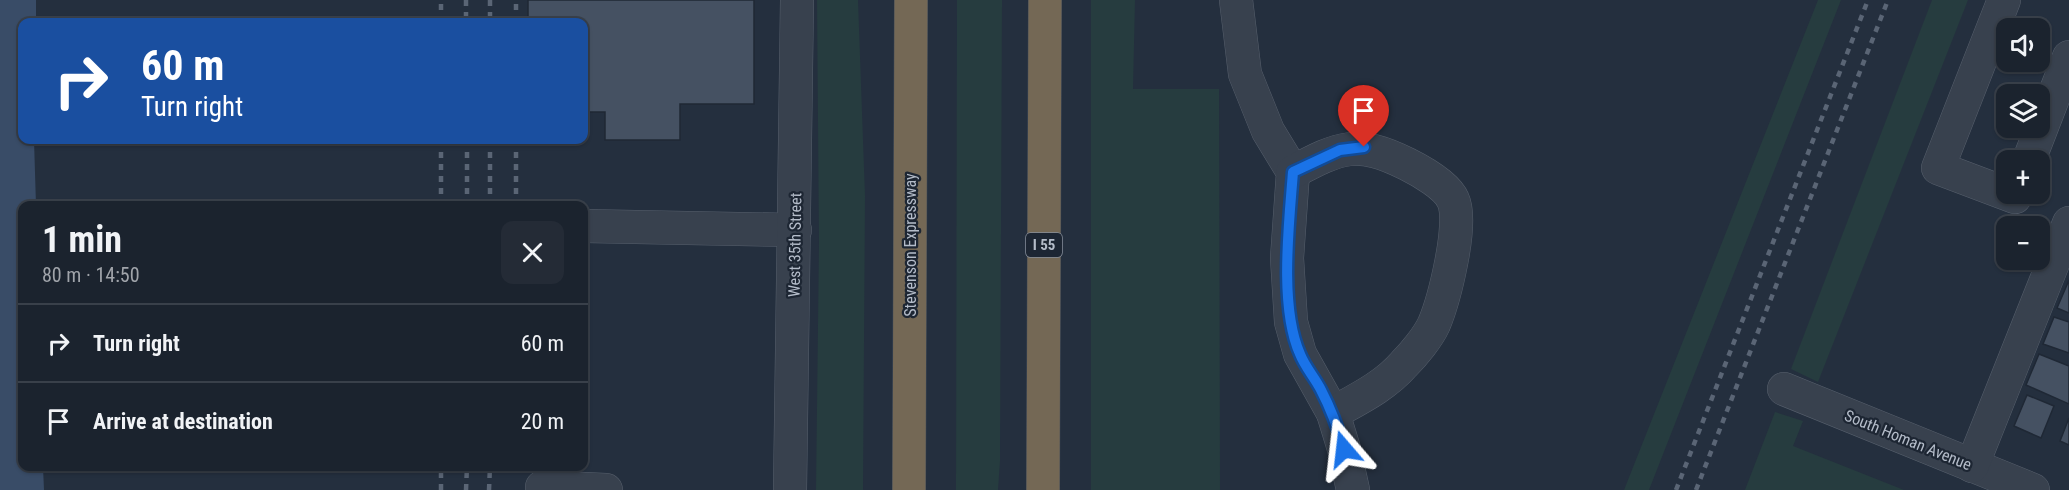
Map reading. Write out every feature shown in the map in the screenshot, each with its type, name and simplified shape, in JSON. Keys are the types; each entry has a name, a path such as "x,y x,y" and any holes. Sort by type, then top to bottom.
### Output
{"highway":[{"name":"Stevenson Expressway","path":"909,490 911,0"},
{"name":"I 55","path":"1043,490 1045,0"}],"street":[{"name":"West 35th Street","path":"790,490 797,0"},
{"path":"1236,0 1245,74 1262,120 1293,172 1287,258 1291,322 1300,354 1333,413 1353,490"},
{"path":"1996,190 1938,168 2004,0"},
{"path":"2034,150 2069,57"},
{"path":"1293,172 1340,150 1364,147 1396,158 1427,174 1453,198 1458,220 1449,270 1433,325 1404,365 1370,393 1333,413"},
{"path":"1980,476 2069,224"},
{"path":"588,226 795,230"},
{"name":"South Homan Avenue","path":"1784,389 1980,476 2033,490"},
{"path":"542,487 606,490"}],"green space":[{"path":"817,0 858,0 865,196 863,490 816,490 819,243"},
{"path":"957,0 1002,0 998,490 956,490"},
{"path":"1091,0 1135,0 1133,89 1219,89 1220,490 1091,490"},
{"path":"1818,0 1841,0 1649,490 1624,490"},
{"path":"1932,0 1968,0 1818,382 1791,369"},
{"path":"1775,412 1803,421 1793,446 1904,490 1745,490"}],"water":[{"path":"0,0 36,0 36,18 18,18 18,144 34,144 36,201 18,201 18,471 43,471 44,490 0,490"}],"building":[{"path":"528,0 754,0 754,104 680,104 680,140 605,140 605,112 588,112 588,18 528,18"},
{"path":"2069,280 2069,313 2057,308"},
{"path":"2054,317 2069,322 2069,353 2043,344"},
{"path":"2039,354 2069,366 2069,404 2026,385"},
{"path":"2027,395 2054,406 2041,438 2014,426"},
{"path":"2069,418 2069,445 2060,441"}],"railway":[{"path":"441,0 441,18"},
{"path":"466,0 466,18"},
{"path":"490,0 490,18"},
{"path":"516,0 516,18"},
{"path":"1676,490 1868,0"},
{"path":"1696,490 1888,0"},
{"path":"441,144 441,201"},
{"path":"467,144 467,201"},
{"path":"490,144 490,201"},
{"path":"516,144 516,201"},
{"path":"441,471 441,490"},
{"path":"466,490 467,471"},
{"path":"489,490 490,471"}],"route":[{"path":"1344,449 1333,413 1300,354 1291,322 1287,258 1290,205 1293,172 1340,150 1364,147"}]}
